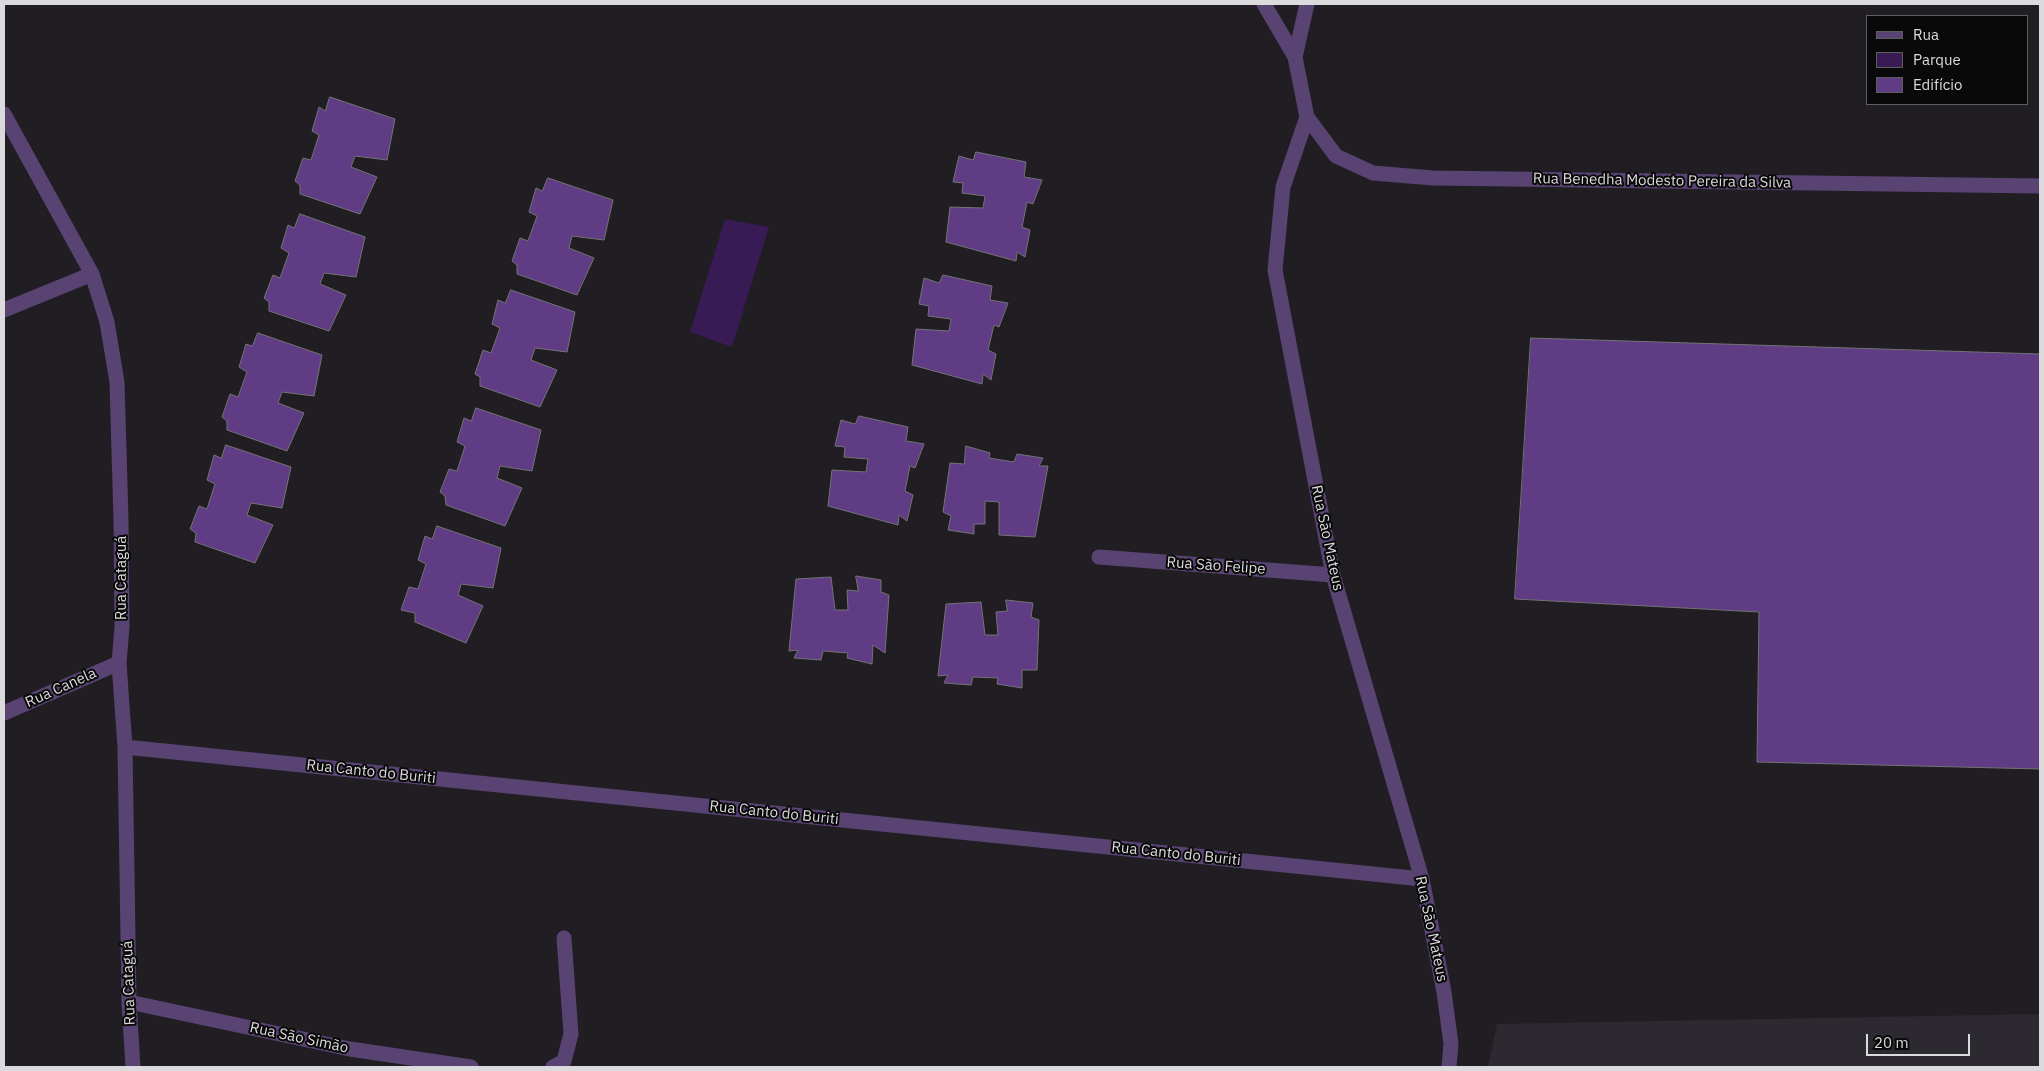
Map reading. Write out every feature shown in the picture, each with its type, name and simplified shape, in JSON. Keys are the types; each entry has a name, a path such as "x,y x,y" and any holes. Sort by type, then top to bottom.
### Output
{"street":[{"path":"1264,4 1295,57 1307,118"},
{"path":"1295,57 1307,4"},
{"name":"Rua Cataguá","path":"4,114 92,274 107,322 117,382 122,627 119,663 126,747 129,1002 133,1067"},
{"name":"Rua Benedha Modesto Pereira da Silva","path":"1307,118 1336,156 1373,172 1432,178 2040,186"},
{"name":"Rua São Mateus","path":"1307,118 1283,187 1275,270 1333,575 1422,879 1444,992 1451,1044 1449,1067"},
{"path":"4,310 92,274"},
{"name":"Rua São Felipe","path":"1099,557 1333,575"},
{"name":"Rua Canela","path":"4,713 119,663"},
{"name":"Rua Canto do Buriti","path":"126,747 1422,879"},
{"path":"553,1067 564,1061 571,1034 564,938"},
{"name":"Rua São Simão","path":"129,1002 350,1049 471,1067"}],"shaded area":[{"path":"2040,1014 2040,1067 1488,1067 1497,1024"}],"green space":[{"path":"725,219 769,227 732,347 690,332"}],"building":[{"path":"330,97 395,119 387,160 355,156 351,167 377,177 360,214 300,194 300,185 295,181 303,158 311,160 319,135 312,131 319,107 325,111"},
{"path":"976,152 1026,162 1024,177 1042,180 1033,204 1027,202 1022,227 1030,230 1025,257 1017,252 1016,261 946,242 950,207 983,208 985,196 962,193 963,183 953,182 959,156 973,160"},
{"path":"548,178 613,200 604,240 572,236 569,248 594,258 577,295 517,274 517,265 512,261 520,238 528,241 537,216 529,212 536,188 542,191"},
{"path":"300,214 365,237 356,277 324,273 320,284 346,295 329,331 269,311 269,302 264,298 273,275 280,278 289,253 281,248 288,225 294,228"},
{"path":"943,275 992,286 990,300 1008,303 999,327 994,325 988,350 996,354 991,380 983,374 982,384 912,365 916,329 949,331 951,319 928,316 929,306 919,304 924,278 939,283"},
{"path":"511,290 575,312 567,352 535,348 531,360 557,370 540,407 480,386 480,377 475,374 483,350 491,353 500,328 492,324 498,300 505,303"},
{"path":"258,333 322,355 314,396 282,392 278,403 304,413 287,451 227,430 227,421 222,417 230,394 238,397 247,372 239,367 246,344 252,346"},
{"path":"1531,338 2040,354 2040,769 1757,762 1759,612 1515,599"},
{"path":"476,408 541,430 532,471 500,466 497,478 522,488 505,526 446,505 445,496 440,492 449,469 457,471 465,446 457,442 464,418 471,421"},
{"path":"859,416 908,427 906,441 924,444 915,468 910,466 905,491 913,495 907,521 899,515 898,525 828,506 832,470 866,472 868,459 844,457 845,447 835,446 841,420 855,424"},
{"path":"226,445 291,467 282,508 251,503 247,515 273,525 255,563 195,542 196,533 190,529 199,506 207,509 215,484 207,480 214,455 221,458"},
{"path":"966,446 990,453 989,458 1014,462 1017,454 1043,458 1039,466 1048,466 1035,537 999,535 999,502 985,501 985,524 974,524 974,534 948,530 951,516 943,512 950,463 964,464"},
{"path":"437,526 501,548 493,588 461,584 458,595 483,606 466,643 415,622 415,613 401,610 409,587 418,589 426,564 418,560 425,536 432,539"},
{"path":"856,576 881,580 881,592 889,595 885,653 873,645 872,664 847,658 848,653 823,651 821,660 794,658 798,650 789,651 796,579 831,577 835,610 848,610 847,590 858,591"},
{"path":"1006,600 1033,603 1031,617 1039,620 1037,670 1022,670 1022,688 997,684 998,678 973,677 971,685 944,683 948,675 938,676 946,604 981,602 985,635 998,635 996,612 1007,611"}]}
